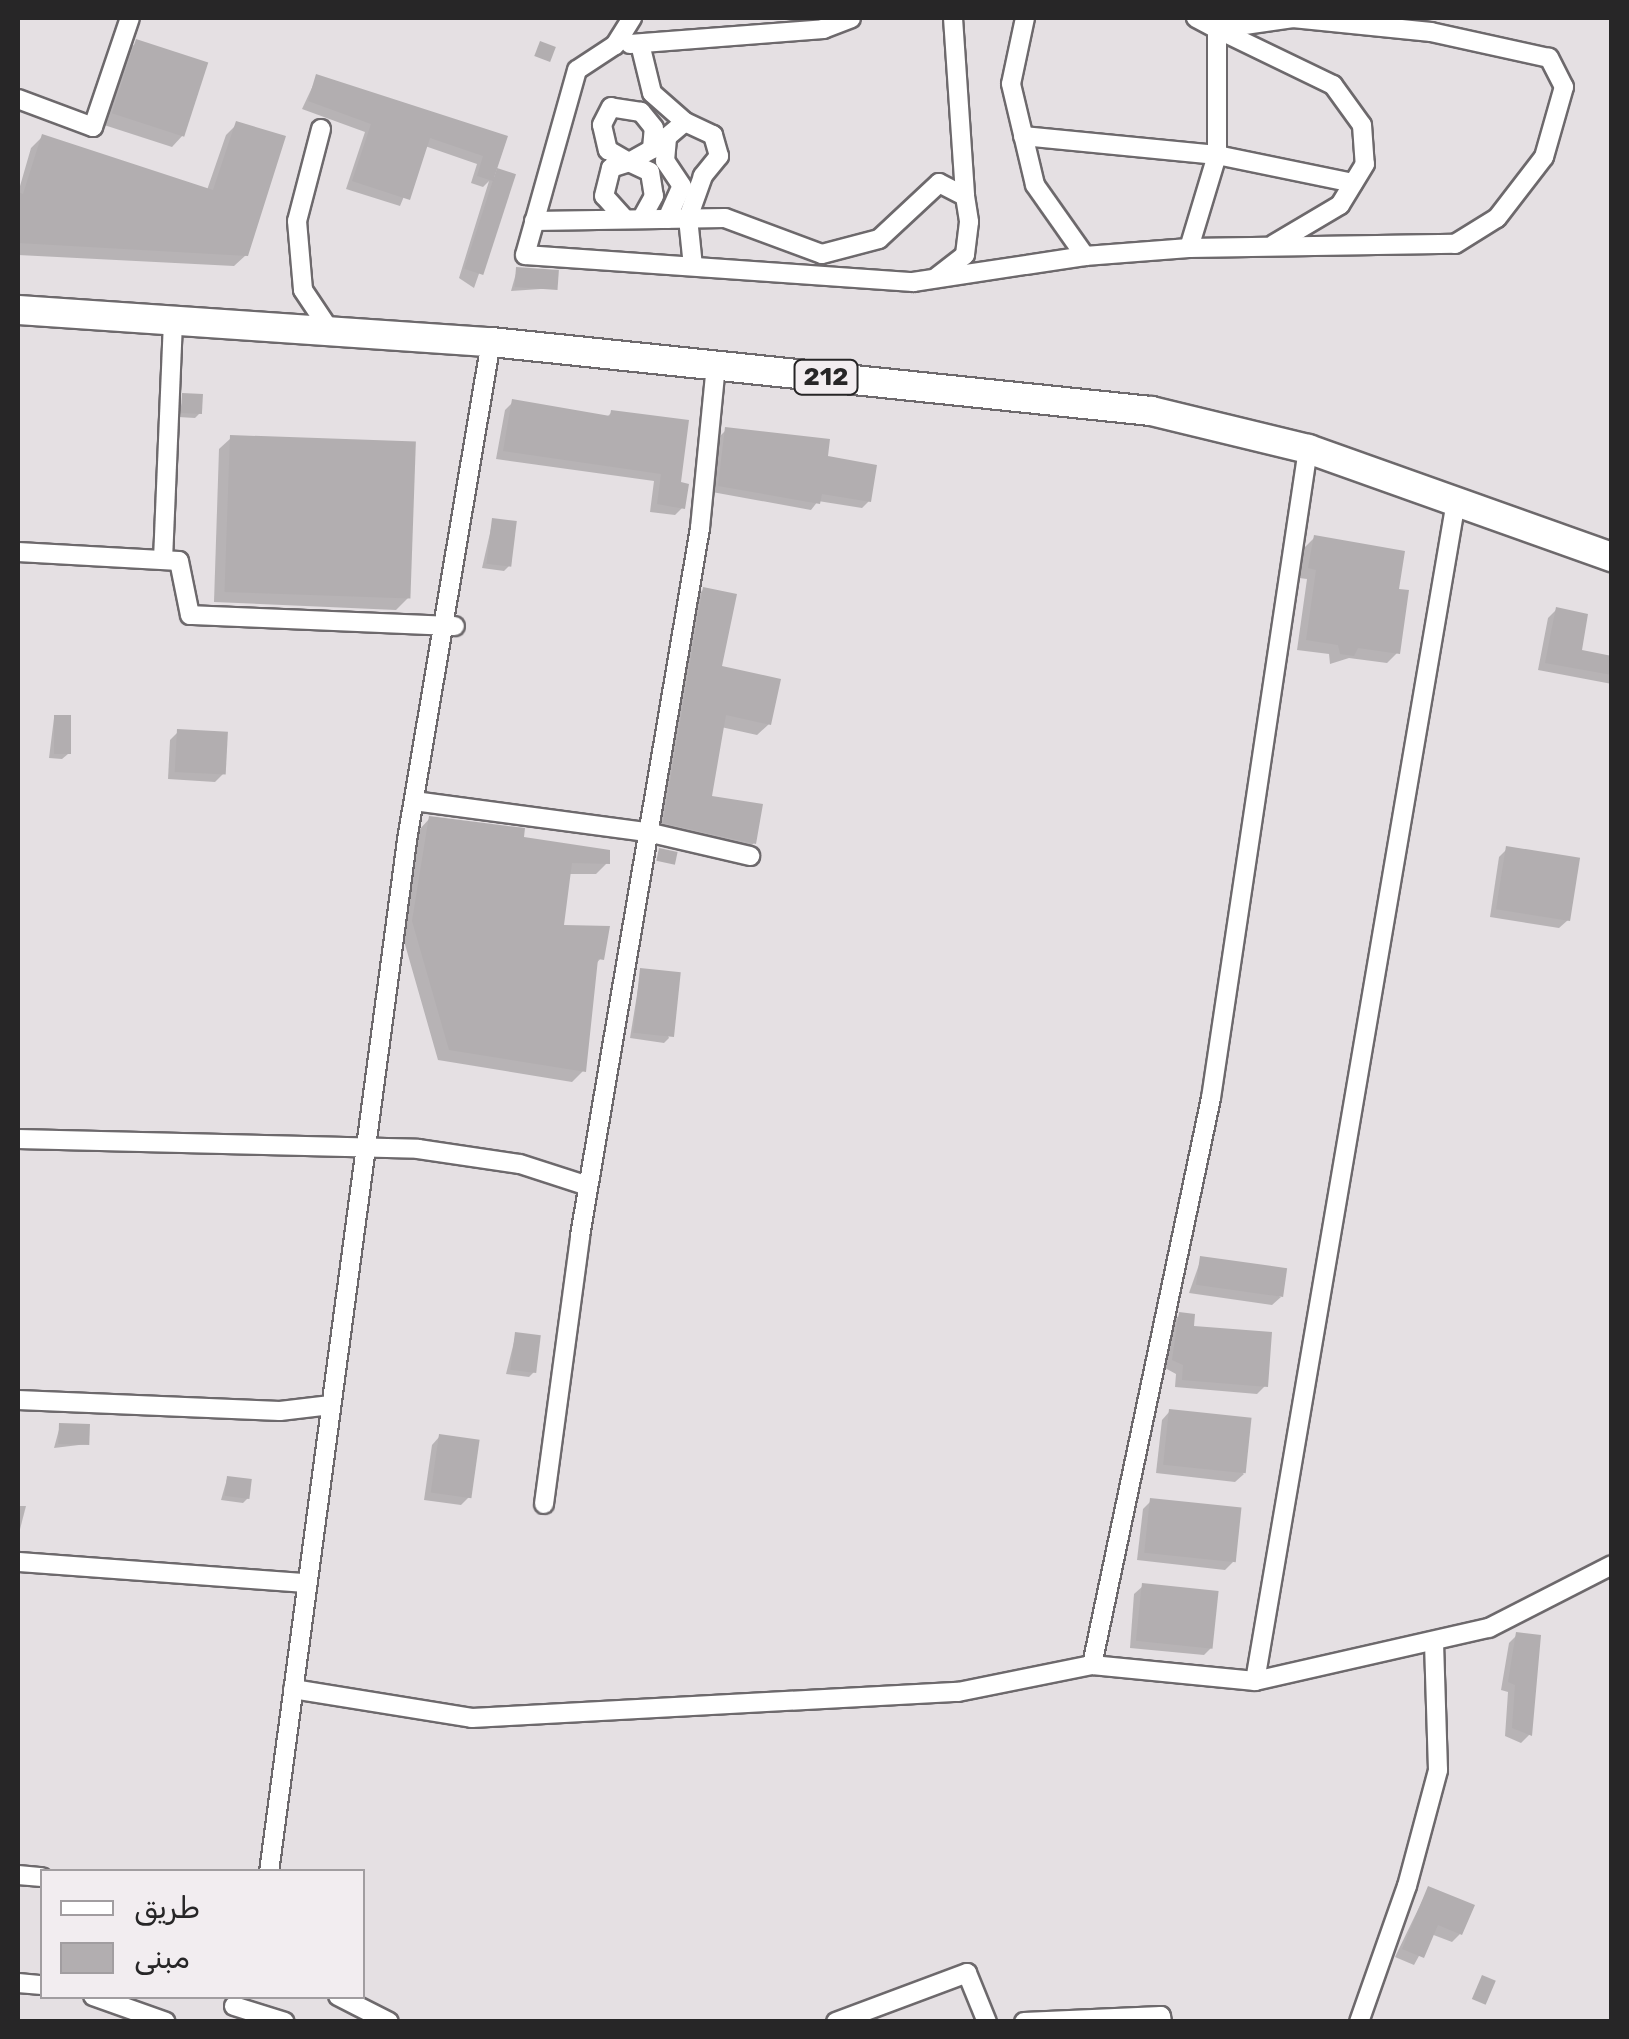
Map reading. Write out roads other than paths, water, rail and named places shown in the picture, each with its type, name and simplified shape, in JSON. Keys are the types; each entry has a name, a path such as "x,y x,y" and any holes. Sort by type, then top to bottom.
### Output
{"main road":[{"name":"212","path":"18,310 491,342 1151,411 1308,449 1612,557"}],"street":[{"path":"18,99 93,128 130,18"},
{"path":"632,18 615,45 577,70 525,255 934,279 1085,256 1189,248 1455,244 1496,218 1544,157 1564,88 1549,58 1431,32 1294,18 1217,29"},
{"path":"615,45 823,29 852,18"},
{"path":"934,279 965,254 953,18"},
{"path":"1026,18 1011,84 1034,184 1085,256"},
{"path":"1196,18 1332,85 1362,124 1365,164 1340,205 1271,247"},
{"path":"1189,248 1216,155 1217,29"},
{"path":"640,44 652,93 685,122 714,135 719,156 703,176 688,218 693,266"},
{"path":"667,219 682,186 665,161 666,137 685,122"},
{"path":"321,129 297,220 303,290 331,332"},
{"path":"1023,136 1216,155 1353,183"},
{"path":"629,162 650,172 654,196 633,219 604,196 611,168 629,162"},
{"path":"534,221 725,218 822,254 879,239 939,183 965,196"},
{"path":"163,560 172,321"},
{"path":"269,1869 414,801 449,626 491,342"},
{"path":"544,1504 588,1186 700,528 716,365"},
{"path":"1092,1665 1211,1098 1308,449"},
{"path":"1255,1682 1456,502"},
{"path":"18,552 179,561 190,614 449,626"},
{"path":"414,801 648,832 750,856"},
{"path":"18,1139 365,1152 418,1149 520,1164 588,1186"},
{"path":"18,1400 280,1411 331,1405"},
{"path":"18,1562 307,1583"},
{"path":"293,1689 472,1718 958,1692 1092,1665 1255,1682 1488,1628 1612,1565"},
{"path":"1358,2022 1407,1886 1438,1770 1434,1640"},
{"path":"836,2022 967,1973 987,2022"},
{"path":"101,1999 166,2022"},
{"path":"344,1999 388,2022"},
{"path":"233,2008 284,2022"},
{"path":"1024,2022 1160,2016 1162,2022"}]}
